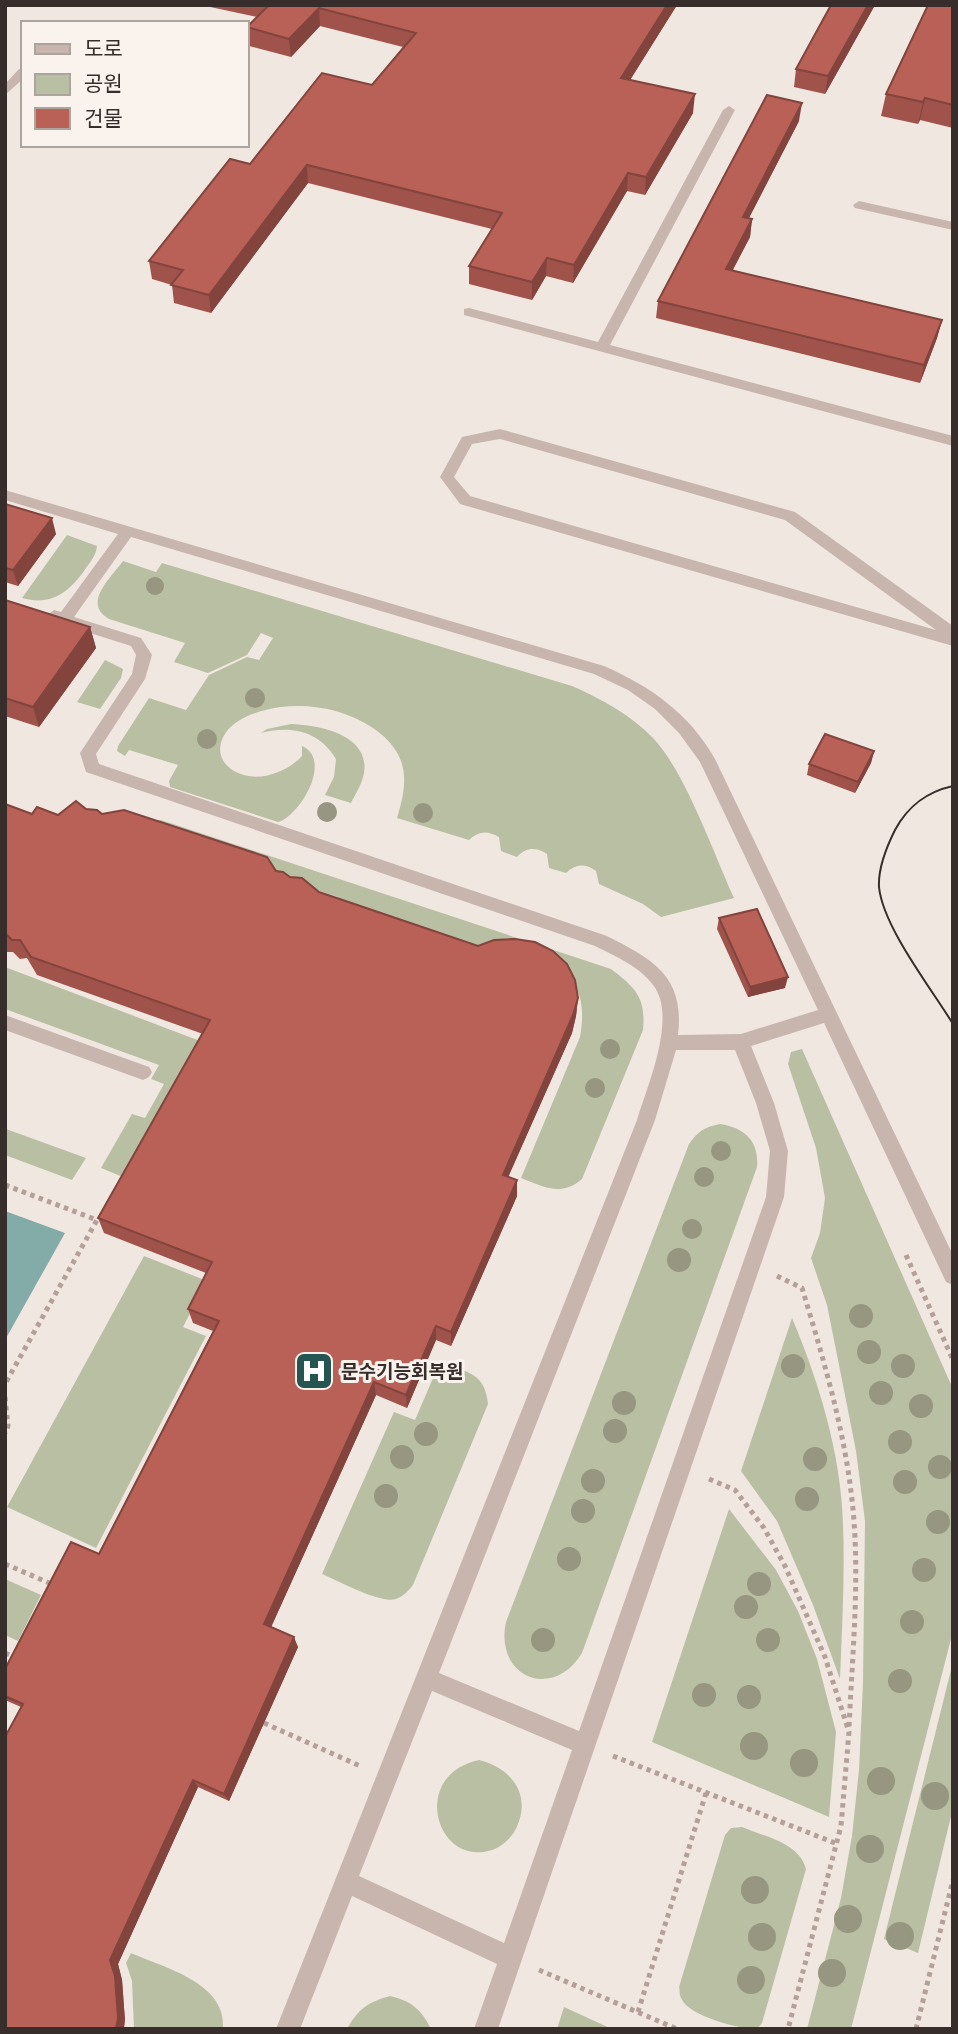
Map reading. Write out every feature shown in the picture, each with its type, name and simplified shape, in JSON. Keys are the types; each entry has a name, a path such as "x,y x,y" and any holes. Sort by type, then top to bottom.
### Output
{"street":[{"path":"5,90 21,74"},
{"path":"602,347 729,110"},
{"path":"859,205 953,226"},
{"path":"469,312 952,440"},
{"path":"953,634 790,516 500,434 467,440 447,477 465,500 953,640"},
{"path":"5,495 599,670 634,684 661,703 689,731 707,759 953,1276"},
{"path":"64,619 128,531"},
{"path":"41,612 136,642 144,655 140,675 88,753 92,768 601,941 636,959 663,984 670,1008 669,1043 646,1120 288,2029"},
{"path":"669,1043 741,1042 828,1014"},
{"path":"5,1022 143,1073"},
{"path":"486,2029 775,1197 779,1151 765,1103 741,1042"},
{"path":"426,1678 586,1745"},
{"path":"346,1882 511,1958"}],"path":[{"path":"5,1185 97,1220 5,1384"},
{"path":"903,1247 953,1360"},
{"path":"751,1265 802,1288 827,1371 845,1452 854,1521 849,1732 841,1826 788,2029"},
{"path":"5,1397 8,1426 5,1433"},
{"path":"680,1468 735,1490 764,1528 806,1608 849,1732"},
{"path":"5,1564 57,1586 50,1598"},
{"path":"5,1653 18,1658 24,1646"},
{"path":"264,1723 386,1777"},
{"path":"586,1745 835,1843"},
{"path":"638,2012 706,1793"},
{"path":"916,2029 953,1880"},
{"path":"511,1958 677,2029"}],"green space":[{"path":"67,535 97,546 84,571 72,586 58,596 42,600 22,598"},
{"path":"123,561 156,572 162,563 572,686 605,702 645,730 666,754 698,814 734,898 661,917 643,904 599,884 596,871 588,867 577,866 566,873 549,868 547,854 539,850 531,849 517,857 501,851 499,837 491,833 479,833 469,840 397,818 404,779 400,757 394,747 385,737 363,722 329,709 293,706 265,710 240,720 223,738 220,745 222,759 234,771 252,777 270,775 288,767 302,756 302,746 311,753 315,763 310,788 295,810 278,822 170,787 169,781 178,765 129,750 125,756 117,751 149,698 186,710 209,675 247,657 259,660 273,638 261,633 247,655 208,673 174,662 185,643 109,619 101,613 98,598"},
{"path":"105,660 123,669 121,678 100,709 77,702"},
{"path":"291,724 340,734 359,749 364,760 364,773 351,803 325,795 334,777 336,759 321,742 304,732 294,730 261,733 267,729"},
{"path":"153,820 161,820 611,969 620,976 633,988 641,1002 643,1030 582,1179 567,1188 552,1189 521,1178 580,1037 582,1007 572,979 491,953 331,910 338,897 151,835 147,824"},
{"path":"5,967 208,1044 130,1180 101,1168 132,1114 145,1118 164,1084 151,1079 159,1065 5,1009"},
{"path":"802,1049 953,1389 953,1631 851,2029 807,2029 841,1898 852,1836 859,1770 863,1683 865,1521 856,1451 827,1305 811,1258 820,1233 825,1198 816,1148 788,1064 791,1052"},
{"path":"720,1124 737,1129 749,1137 756,1150 757,1167 582,1653 570,1668 556,1676 542,1679 528,1676 517,1668 509,1657 505,1641 506,1622 689,1144 702,1130"},
{"path":"6,1129 86,1158 72,1180 5,1155"},
{"path":"144,1256 207,1281 183,1327 206,1336 96,1548 7,1507"},
{"path":"792,1318 827,1419 838,1471 844,1543 840,1679 813,1605 777,1521 741,1471"},
{"path":"440,1362 466,1371 478,1379 483,1385 488,1404 413,1585 396,1599 380,1598 322,1574 394,1412 415,1420"},
{"path":"729,1509 776,1570 798,1611 817,1659 836,1732 829,1817 652,1742"},
{"path":"5,1579 41,1595 18,1641 5,1635"},
{"path":"953,1662 953,1808 918,1953 884,1939"},
{"path":"479,1760 499,1768 514,1782 519,1791 521,1812 516,1828 504,1843 492,1850 472,1852 457,1846 445,1833 438,1817 438,1800 444,1783 457,1769"},
{"path":"742,1827 789,1846 802,1860 806,1869 762,2023 757,2029 739,2027 703,2016 686,2005 681,1998 679,1987 725,1835 731,1828"},
{"path":"131,1953 191,1979 205,1989 222,2013 223,2029 134,2029 132,1981 126,1963"},
{"path":"390,1996 415,2007 431,2029 347,2029 364,2007"},
{"path":"564,2007 612,2029 557,2029"}],"water":[{"path":"5,1211 65,1233 5,1340"}],"building":[{"path":"269,5 667,5 621,78 695,94 646,177 628,173 574,265 547,258 532,282 469,266 502,213 307,165 209,295 171,285 183,270 149,261 230,159 250,164 322,73 372,85 416,33 319,8 289,39 248,26"},
{"path":"831,5 868,5 828,76 796,69"},
{"path":"928,5 953,5 953,105 925,98 923,102 886,94"},
{"path":"767,95 802,103 743,217 752,219 726,269 942,320 924,365 658,301"},
{"path":"5,504 52,518 13,570 5,568"},
{"path":"5,600 90,627 33,707 5,698"},
{"path":"825,734 874,751 858,782 809,764"},
{"name":"문수기능회복원","path":"76,801 86,809 97,810 102,814 124,810 267,857 276,871 290,877 302,878 319,892 478,946 494,940 535,942 553,951 567,964 575,980 578,998 503,1175 517,1180 451,1332 436,1326 406,1395 374,1382 264,1624 294,1637 224,1794 193,1780 110,1960 115,1976 118,2018 116,2029 5,2029 5,1737 23,1704 5,1696 5,1669 71,1542 99,1554 219,1321 188,1309 212,1262 98,1218 210,1020 31,957 20,940 12,940 5,933 5,804 32,814 37,807 58,815"},
{"path":"757,909 788,977 750,987 719,918"}],"tram line":[{"path":"953,786 926,796 900,821 884,857 879,887 882,903 898,938 953,1024"}],"place":[{"name":"문수기능회복원","path":"314,1371"}]}
